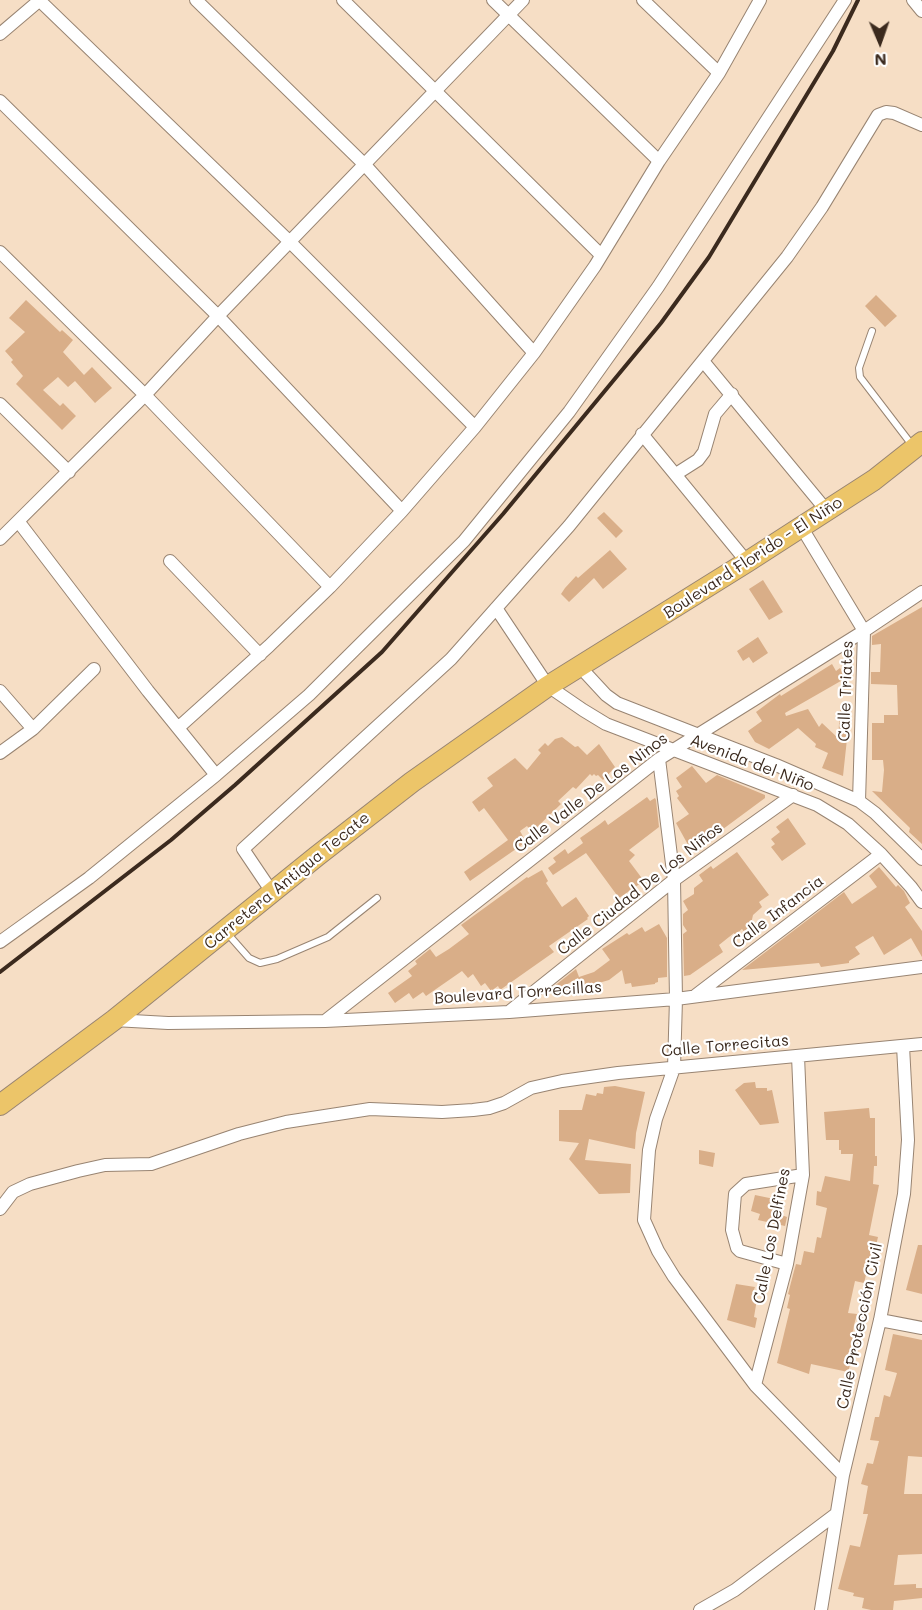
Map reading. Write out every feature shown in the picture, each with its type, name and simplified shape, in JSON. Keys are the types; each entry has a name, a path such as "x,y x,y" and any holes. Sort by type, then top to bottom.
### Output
{"main road":[{"name":"Boulevard Florido - El Niño","path":"580,668 827,512 874,480 918,445"},
{"name":"Carretera Antigua Tecate","path":"0,1105 114,1020 412,782 548,686 580,668"}],"street":[{"path":"0,34 40,0 290,242 475,427"},
{"path":"196,0 365,165 534,353"},
{"path":"343,0 601,255"},
{"path":"493,0 659,161"},
{"path":"0,539 145,395 218,316 523,0"},
{"path":"643,0 719,73"},
{"path":"179,727 260,655 330,587 402,511 475,427 534,353 601,255 659,161 719,73 760,0"},
{"path":"0,942 89,878 216,775 343,663 464,542 569,412 658,287 845,0"},
{"path":"913,0 922,11"},
{"path":"0,101 218,316 402,511"},
{"path":"272,892 243,849 451,658 569,526 787,257 822,207 878,115 886,112 894,113 921,121"},
{"path":"0,252 145,395 330,587"},
{"path":"703,361 827,512"},
{"path":"675,474 698,460 704,452 715,414 732,394"},
{"path":"0,404 69,472"},
{"path":"642,434 747,562"},
{"path":"18,521 148,691 216,775"},
{"name":"Calle Triates","path":"802,528 864,631 859,801"},
{"path":"170,561 260,655"},
{"name":"Calle Valle De Los Ninos","path":"325,1021 659,759 864,631 922,592"},
{"path":"496,608 548,686"},
{"name":"Avenida del Niño","path":"580,668 617,703 859,801 875,813 922,859"},
{"path":"0,753 33,729 94,669"},
{"name":"Avenida del Niño","path":"548,686 606,724 817,805 848,824 881,854 922,902"},
{"path":"0,691 33,729"},
{"path":"659,759 674,880 676,999 674,1068 656,1119 649,1150 644,1220 657,1251 755,1385 843,1475"},
{"name":"Calle Ciudad De Los Niños","path":"509,1012 674,880 792,795"},
{"name":"Calle Infancia","path":"695,995 881,854"},
{"name":"Boulevard Torrecillas","path":"114,1020 168,1023 325,1021 509,1012 676,999 922,967"},
{"name":"Calle Torrecitas","path":"0,1209 13,1192 30,1184 105,1165 151,1164 239,1134 286,1122 370,1109 442,1112 489,1108 504,1103 531,1088 573,1079 922,1044"},
{"name":"Calle Protección Civil","path":"821,1610 843,1475 880,1320 904,1194 908,1140 903,1046"},
{"name":"Calle Los Delfines","path":"755,1385 787,1264 803,1175 798,1056"},
{"path":"787,1264 736,1248 732,1230 735,1194 746,1184 803,1175"},
{"path":"880,1320 922,1328"},
{"path":"700,1610 735,1590 836,1514"}],"lane":[{"path":"872,331 859,368 860,377 918,445"},
{"path":"225,930 249,958 260,963 277,959 328,936 376,898"}],"building":[{"path":"876,295 897,316 885,327 865,306"},
{"path":"26,300 60,332 62,330 73,340 63,352 84,375 92,367 112,388 95,403 75,381 68,387 58,377 43,390 60,406 63,403 76,416 62,430 16,384 23,376 5,351 25,332 9,318"},
{"path":"604,512 623,531 616,538 597,518"},
{"path":"610,550 627,569 603,589 594,578 569,602 561,594 565,588 576,576 578,578"},
{"path":"763,580 783,612 769,620 749,589"},
{"path":"922,607 922,844 909,832 910,828 872,791 882,792 884,770 883,760 872,760 872,723 884,723 884,715 898,715 897,685 871,684 871,672 880,672 881,644 872,645 872,636"},
{"path":"758,637 768,653 753,663 749,657 743,661 737,651"},
{"path":"832,664 836,671 840,668 846,678 785,713 786,716 808,709 819,727 822,723 838,738 840,710 850,711 843,776 822,768 828,753 815,747 816,744 798,728 769,749 755,742 748,731 762,721 756,712 780,694 781,696"},
{"path":"562,737 575,747 578,746 587,755 599,744 615,767 603,780 598,775 590,774 576,789 573,787 558,801 561,804 532,832 527,826 520,831 526,842 470,881 464,872 508,840 484,808 479,812 472,802 493,786 487,778 515,758 527,770 541,753 538,750 545,743 548,746 555,739"},
{"path":"692,766 706,783 717,775 765,795 765,798 692,852 676,823 689,814 677,798 679,796 676,791 682,787 676,778"},
{"path":"647,797 650,801 655,798 656,800 659,827 629,850 635,855 629,861 644,881 619,898 586,853 553,875 548,868 556,862 553,858 565,849 568,854 583,843 580,838 605,820 608,825"},
{"path":"788,818 806,844 782,861 771,847 775,844 771,839 780,832 776,827"},
{"path":"737,852 769,895 759,902 762,907 753,915 751,924 754,928 746,934 742,929 735,935 734,933 719,945 723,952 690,975 684,976 683,934 687,931 683,925 683,914 688,910 683,901 694,894 694,888 703,881 699,875 711,866 713,869"},
{"path":"879,867 896,887 898,885 904,891 910,903 905,907 922,931 922,957 911,938 884,955 873,936 855,947 860,954 849,963 821,967 819,963 742,970 844,892 852,904 877,887 869,876"},
{"path":"542,870 548,881 546,883 562,907 576,897 589,916 549,946 554,952 500,990 498,986 491,991 485,983 481,986 473,974 468,978 462,971 426,996 423,992 413,999 409,993 395,1003 388,993 412,976 408,971 417,964 415,961 430,949 436,957 449,949 469,934 461,925 527,877"},
{"path":"659,924 667,938 667,977 658,978 655,984 632,987 631,983 625,984 622,970 609,980 581,987 578,978 555,991 553,987 576,969 579,977 594,972 610,960 602,949 627,933 629,935 642,927 645,932"},
{"path":"755,1082 756,1088 772,1090 779,1123 760,1125 735,1090 744,1083"},
{"path":"615,1086 645,1092 635,1149 589,1139 585,1160 631,1164 630,1193 599,1194 569,1159 579,1143 559,1141 559,1110 582,1110 586,1094 596,1096 597,1093 603,1094 604,1087"},
{"path":"869,1108 870,1118 875,1118 875,1156 877,1156 873,1184 879,1185 869,1235 878,1237 874,1254 871,1253 868,1275 864,1283 855,1281 848,1313 857,1314 850,1365 848,1372 811,1364 809,1374 777,1363 790,1309 787,1308 790,1295 788,1294 796,1264 801,1265 804,1251 814,1253 817,1237 821,1238 827,1208 816,1205 817,1191 821,1192 825,1176 850,1181 853,1154 841,1154 839,1140 826,1140 824,1112"},
{"path":"699,1150 715,1153 713,1167 699,1164"},
{"path":"755,1195 779,1200 776,1213 787,1217 785,1226 758,1220 760,1214 751,1211"},
{"path":"918,1245 922,1245 922,1294 906,1290"},
{"path":"736,1284 755,1287 753,1292 758,1293 754,1317 757,1318 755,1328 727,1320"},
{"path":"893,1334 922,1340 922,1457 908,1456 904,1494 922,1494 922,1554 898,1555 894,1585 916,1584 916,1588 922,1588 922,1598 894,1601 893,1610 871,1610 862,1608 864,1598 838,1589 850,1545 860,1547 868,1514 863,1514 868,1486 861,1484 867,1463 873,1464 879,1441 870,1440 875,1417 879,1417 884,1395 890,1397 897,1373 885,1370"}],"railway":[{"path":"0,972 171,840 382,652 503,514 661,323 709,257 833,51 858,0"}]}
